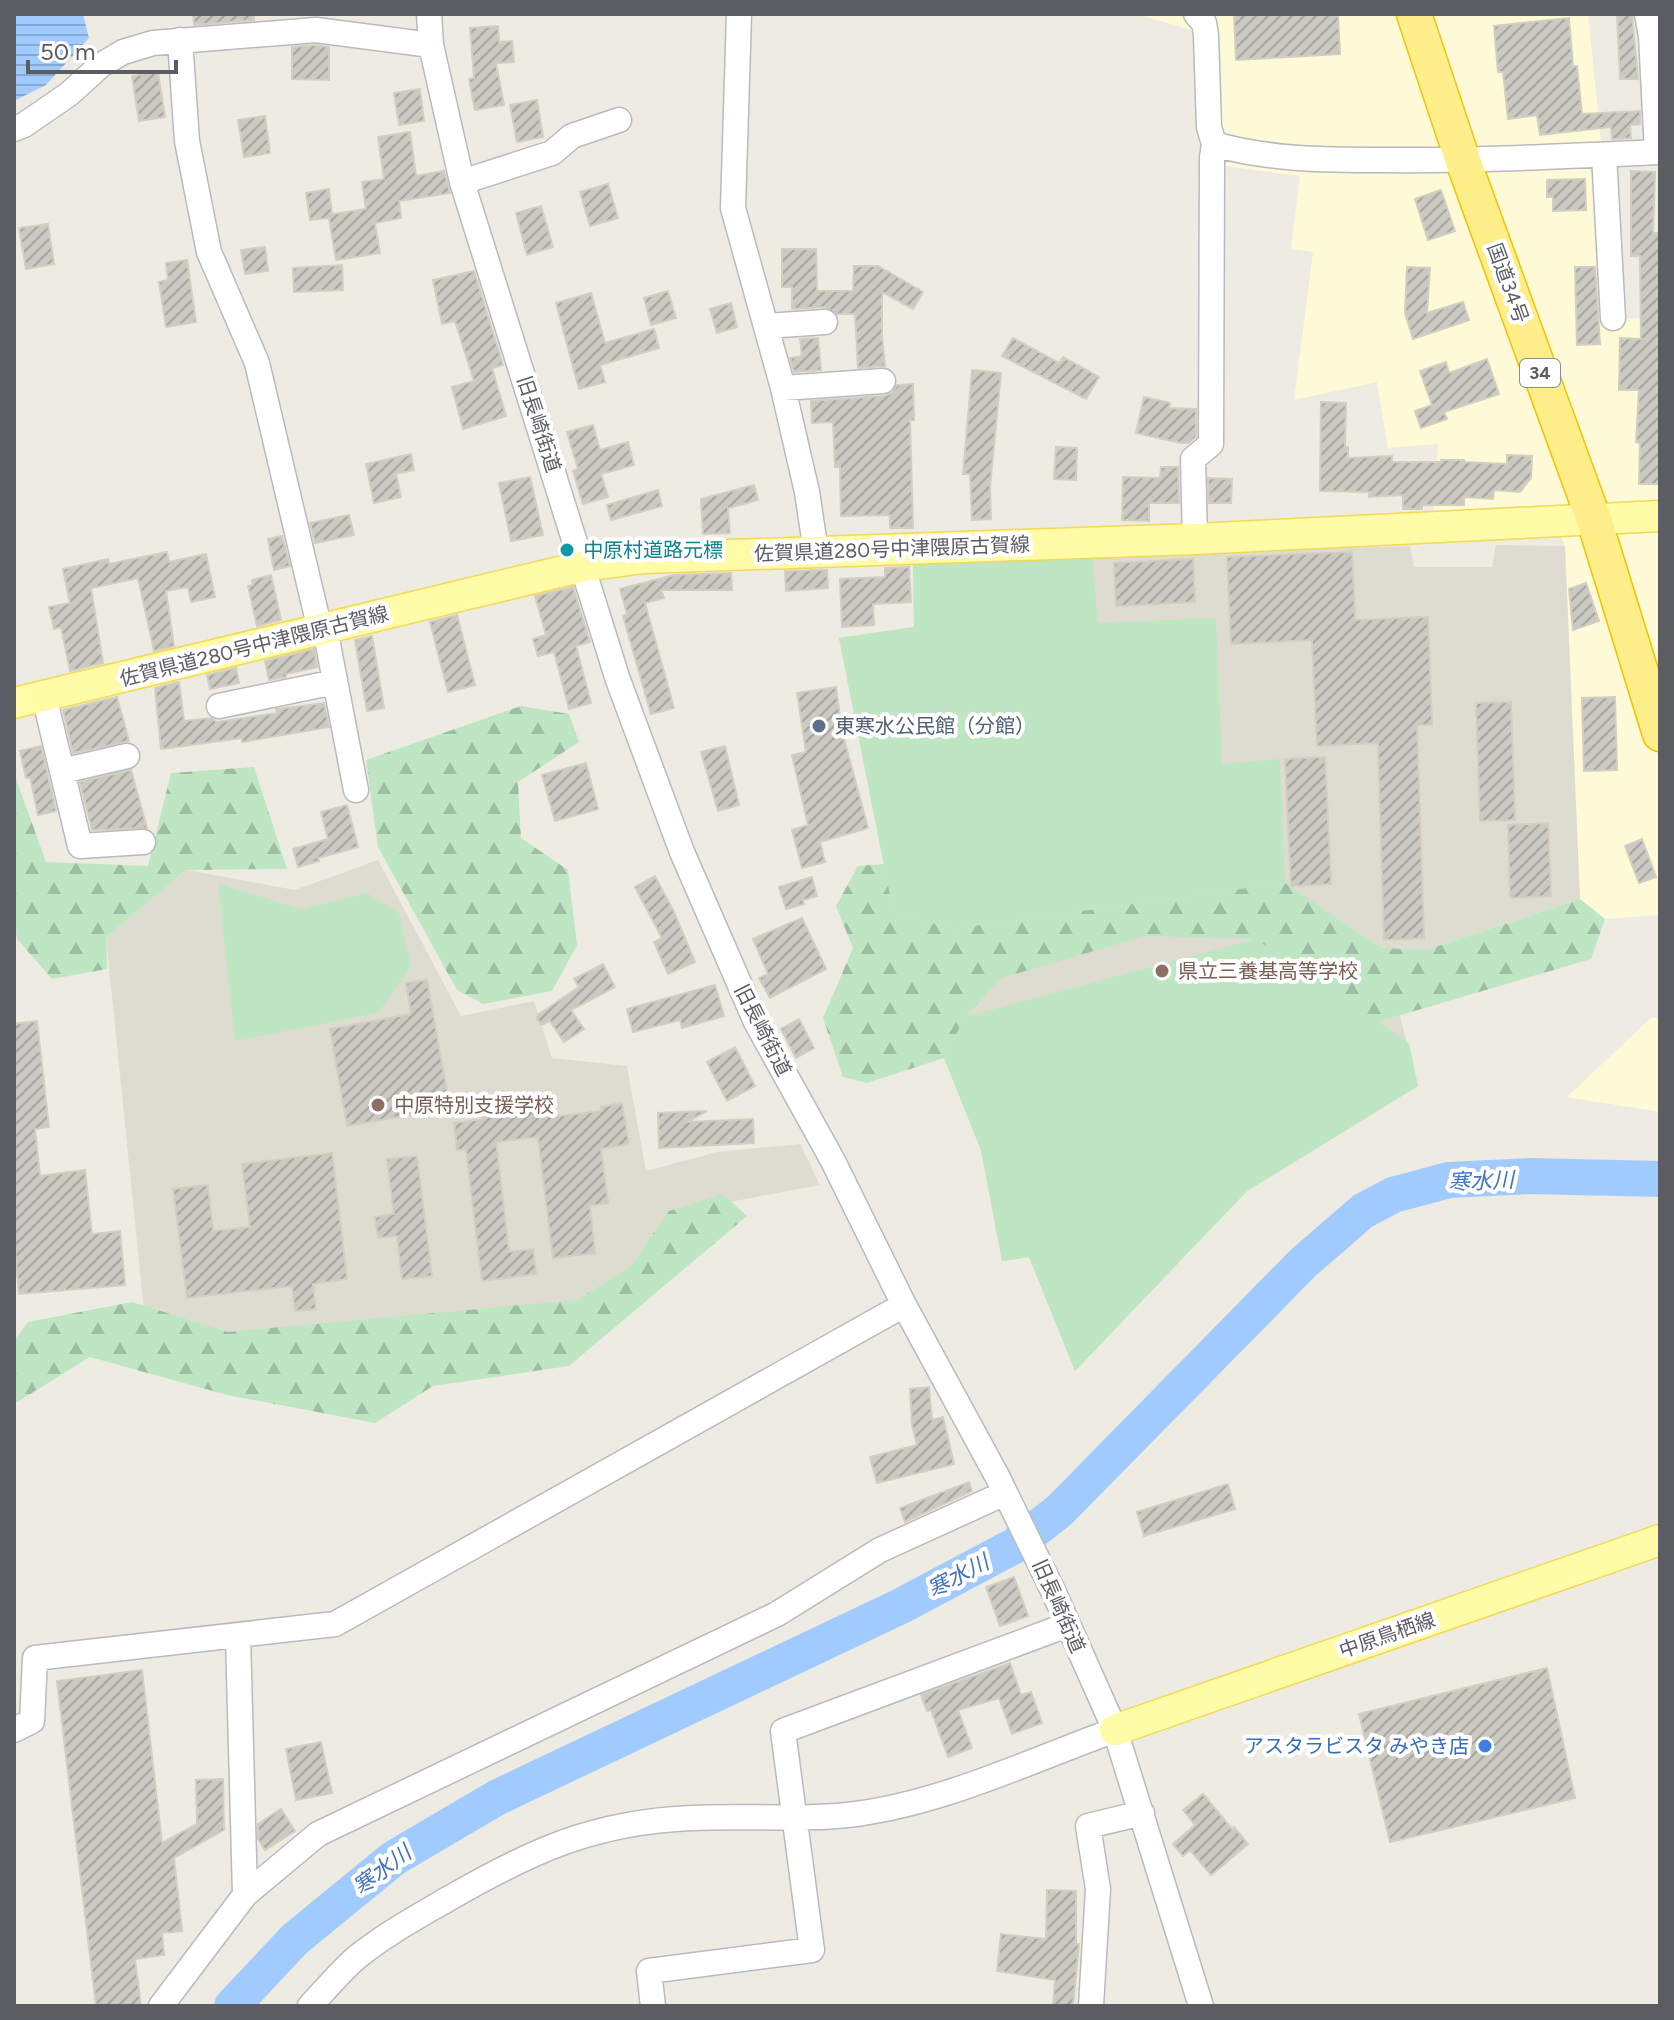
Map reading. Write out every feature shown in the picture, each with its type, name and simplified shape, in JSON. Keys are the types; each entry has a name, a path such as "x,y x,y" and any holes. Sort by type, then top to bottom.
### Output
{"highway":[{"name":"国道34号","path":"1414,14 1463,161 1594,520 1660,734"}],"main road":[{"name":"佐賀県道280号中津隈原古賀線","path":"14,703 584,566 644,558 1195,539 1660,516"},
{"name":"中原鳥栖線","path":"1115,1730 1660,1540"}],"street":[{"name":"旧長崎街道","path":"429,14 431,45 462,182 618,680 682,852 756,1022 833,1161 904,1305 1040,1562 1115,1730 1201,2006"},
{"path":"739,14 733,208 783,388 807,492 816,552"},
{"path":"1195,539 1193,459 1211,444 1214,144 1209,127 1206,35 1204,23 1196,14"},
{"path":"1214,144 1245,153 1332,160 1463,161 1659,152 1647,14"},
{"path":"14,129 69,94 101,65 123,52 180,40 316,30 431,45"},
{"path":"180,40 187,141 209,252 257,363 320,630 327,639 356,790"},
{"path":"462,182 552,153 572,136 619,120"},
{"path":"1604,155 1613,318"},
{"path":"766,326 825,322"},
{"path":"783,388 883,381"},
{"path":"219,706 335,682"},
{"path":"44,696 80,846 143,842"},
{"path":"62,771 127,756"},
{"path":"14,1730 32,1721 35,1658 335,1624 904,1305"},
{"path":"161,2006 245,1895 318,1834 777,1614 880,1550 1003,1494"},
{"path":"653,2006 649,1971 812,1950 783,1731 1067,1625"},
{"path":"238,1636 245,1895"},
{"path":"310,2006 357,1958 411,1920 508,1865 578,1835 628,1824 691,1818 795,1818 855,1814 922,1801 1115,1730"},
{"path":"1091,2006 1098,1889 1088,1826 1142,1813"}],"shaded area":[{"path":"1137,14 1588,14 1619,319 1660,318 1660,915 1605,919 1580,899 1565,547 1554,512 1433,518 1438,444 1388,448 1377,382 1294,400 1313,252 1291,249 1300,176 1203,163 1198,32"},
{"name":"県立三養基高等学校","path":"1496,545 1565,546 1580,899 1426,950 1394,993 1418,1086 1247,1191 1075,1371 1029,1257 1002,1261 981,1150 944,1058 893,911 839,638 914,627 913,562 1410,546 1414,567 1492,567"},
{"name":"中原特別支援学校","path":"378,860 461,1016 534,1001 552,1058 627,1066 646,1171 717,1152 800,1144 820,1185 714,1205 582,1313 235,1349 146,1331 106,937 186,870 295,890"},
{"path":"1660,1017 1660,1112 1567,1097 1651,1018"}],"green space":[{"path":"1092,558 1098,623 1216,618 1222,764 1280,759 1285,883 952,929 893,911 839,638 914,627 913,562"},
{"path":"521,706 569,714 579,742 518,782 521,838 568,870 577,945 552,991 483,1004 457,990 378,847 366,760"},
{"path":"254,767 287,869 186,870 106,937 107,969 52,979 17,939 14,911 14,773 46,862 148,866 171,773"},
{"path":"884,864 893,911 952,929 1285,883 1381,948 1426,950 1580,899 1605,919 1591,959 1377,1022 1256,939 1145,936 1001,978 965,1017 944,1058 867,1083 843,1077 823,1018 853,948 836,906 858,866"},
{"path":"218,884 302,909 367,893 399,913 411,967 378,1013 235,1041"},
{"path":"1256,939 1409,1043 1418,1086 1247,1191 1075,1371 1029,1257 1002,1261 981,1150 944,1058 965,1017"},
{"path":"723,1194 747,1216 569,1366 433,1386 375,1423 227,1395 90,1357 14,1404 14,1341 28,1322 132,1302 228,1332 577,1300 630,1267 669,1211"}],"water":[{"path":"14,14 83,14 89,38 46,85 14,101"}],"building":[{"path":"193,14 254,14 254,20 194,25"},
{"path":"1234,14 1338,14 1340,54 1236,60"},
{"path":"1617,14 1632,14 1638,79 1620,79"},
{"path":"1569,18 1573,66 1577,66 1582,114 1640,111 1640,124 1630,125 1631,138 1612,139 1611,127 1540,135 1537,115 1508,119 1503,72 1498,72 1494,26"},
{"path":"498,26 499,42 512,41 514,62 496,63 504,105 475,110 469,79 474,78 470,28"},
{"path":"292,47 329,47 329,80 292,79"},
{"path":"158,72 165,117 139,121 132,76"},
{"path":"420,89 424,121 399,125 394,93"},
{"path":"537,100 543,137 517,142 510,105"},
{"path":"265,116 270,153 244,157 238,120"},
{"path":"410,132 416,176 444,171 450,193 399,201 401,218 375,223 380,253 336,260 329,218 310,220 306,193 329,189 332,214 366,209 362,182 384,179 378,137"},
{"path":"1631,171 1655,172 1653,233 1660,233 1660,484 1639,484 1640,443 1636,442 1639,390 1619,390 1620,338 1641,339 1640,256 1631,256"},
{"path":"1585,179 1586,210 1553,211 1553,197 1547,197 1547,180"},
{"path":"608,184 618,218 590,226 580,192"},
{"path":"1441,190 1455,231 1428,240 1415,199"},
{"path":"541,206 553,247 527,255 516,213"},
{"path":"48,224 54,264 26,269 19,228"},
{"path":"265,247 268,271 245,274 241,250"},
{"path":"782,249 816,249 817,291 853,291 854,266 878,266 923,292 913,309 882,292 885,366 858,368 855,314 837,314 825,307 792,309 792,287 782,287"},
{"path":"187,260 196,322 166,327 159,282 168,280 166,263"},
{"path":"342,265 343,290 294,292 293,268"},
{"path":"1407,267 1430,268 1427,313 1463,302 1469,320 1413,339 1405,313"},
{"path":"1575,267 1595,267 1600,344 1577,345"},
{"path":"474,271 503,365 492,368 506,416 463,429 452,387 474,381 455,321 442,324 433,280"},
{"path":"668,291 676,318 651,325 644,298"},
{"path":"591,293 605,343 654,329 659,348 600,365 605,382 579,389 556,303"},
{"path":"731,303 737,327 717,333 710,309"},
{"path":"818,338 821,370 794,372 790,358 802,356 800,339"},
{"path":"1013,338 1059,363 1063,357 1099,377 1086,399 1002,356"},
{"path":"1487,359 1499,394 1444,412 1447,419 1421,428 1415,411 1432,405 1420,371 1446,362 1449,373"},
{"path":"972,370 1001,373 990,487 991,519 972,520 970,474 963,474"},
{"path":"913,384 914,420 910,420 913,528 890,528 890,515 841,516 840,467 835,467 833,422 812,423 811,401 884,396 892,393 897,385"},
{"path":"1144,397 1170,403 1169,408 1196,409 1196,437 1188,443 1181,443 1136,433"},
{"path":"1321,402 1346,403 1345,447 1348,447 1348,458 1392,456 1392,462 1464,460 1507,464 1507,455 1532,456 1531,478 1520,492 1494,490 1493,499 1464,497 1464,505 1422,505 1422,509 1403,509 1403,495 1369,497 1369,492 1320,491"},
{"path":"593,425 600,450 628,442 634,465 601,474 608,497 583,504 573,471 578,469 567,432"},
{"path":"1056,447 1077,448 1076,480 1054,479"},
{"path":"411,454 414,470 396,474 401,497 374,503 366,464"},
{"path":"1161,467 1178,467 1179,503 1149,503 1149,521 1122,520 1123,477 1160,478"},
{"path":"530,477 543,535 511,541 499,483"},
{"path":"1208,478 1232,479 1231,503 1209,503"},
{"path":"754,485 758,500 728,508 730,533 703,534 701,499"},
{"path":"658,490 662,506 611,520 607,505"},
{"path":"349,515 354,535 315,543 310,523"},
{"path":"282,536 290,566 274,570 268,539"},
{"path":"167,552 169,562 206,554 215,597 191,602 188,587 166,591 174,646 154,651 138,578 91,588 103,663 70,671 61,627 54,629 49,607 70,603 63,569 108,559 109,564"},
{"path":"1352,552 1355,620 1428,617 1432,725 1417,725 1424,938 1384,940 1378,743 1317,746 1312,640 1231,644 1227,557"},
{"path":"1193,559 1195,602 1116,606 1114,563"},
{"path":"909,567 911,602 873,604 874,625 842,627 840,579 885,577 885,568"},
{"path":"827,570 828,588 786,591 785,571"},
{"path":"731,573 732,590 661,590 664,598 645,603 674,708 651,714 623,616 627,614 620,589 674,575"},
{"path":"271,575 281,620 257,626 248,586 253,585 252,580"},
{"path":"1586,583 1599,621 1573,630 1569,589"},
{"path":"573,587 590,642 576,646 591,703 569,709 554,652 538,656 533,639 546,635 535,596"},
{"path":"457,615 475,685 448,692 430,622"},
{"path":"372,636 384,708 367,711 355,640"},
{"path":"314,649 317,667 269,680 265,661"},
{"path":"236,668 239,683 210,689 207,675"},
{"path":"179,682 184,721 211,718 217,722 277,713 276,709 324,703 329,727 242,742 242,738 161,749 155,688"},
{"path":"836,687 842,731 868,828 820,842 825,862 802,868 792,830 808,825 792,755 806,752 797,693"},
{"path":"117,697 129,741 73,753 63,710"},
{"path":"1615,697 1617,770 1584,771 1582,698"},
{"path":"1511,702 1515,820 1480,821 1476,703"},
{"path":"41,746 56,811 38,815 30,777 26,778 20,751"},
{"path":"725,746 739,805 718,811 701,752"},
{"path":"1325,757 1331,884 1291,886 1285,759"},
{"path":"586,763 598,809 555,821 542,775"},
{"path":"131,770 147,828 92,830 80,782"},
{"path":"347,805 358,847 298,867 293,849 328,839 321,812"},
{"path":"1548,823 1551,896 1510,898 1508,825"},
{"path":"1642,839 1656,877 1639,883 1625,846"},
{"path":"655,876 695,962 668,974 654,942 662,938 635,887"},
{"path":"812,877 817,896 786,909 779,887"},
{"path":"802,918 826,969 770,998 759,978 768,974 753,939"},
{"path":"603,964 615,987 571,1010 584,1029 564,1042 550,1021 541,1025 536,1016 579,987 574,979"},
{"path":"427,980 450,1108 347,1126 330,1029 411,1014 406,983"},
{"path":"715,985 724,1016 682,1028 680,1020 633,1032 627,1009"},
{"path":"799,1019 814,1048 796,1058 781,1029"},
{"path":"37,1021 49,1127 35,1129 40,1176 85,1170 92,1234 120,1231 125,1285 19,1294 14,1237 14,1024"},
{"path":"735,1047 755,1086 727,1101 707,1062"},
{"path":"622,1103 629,1144 601,1149 608,1203 590,1206 595,1253 553,1258 538,1137 496,1142 509,1252 533,1249 536,1274 482,1281 466,1149 457,1150 454,1123 484,1119 483,1113 550,1105 551,1117 602,1111 601,1107"},
{"path":"707,1111 687,1122 753,1119 754,1143 659,1148 658,1113"},
{"path":"332,1153 347,1279 313,1284 316,1309 295,1311 292,1286 187,1298 173,1189 208,1185 213,1231 250,1227 242,1164"},
{"path":"417,1156 432,1276 402,1279 397,1236 378,1238 375,1217 394,1214 387,1159"},
{"path":"929,1387 932,1420 943,1417 954,1464 877,1483 870,1457 917,1445 912,1425 910,1389"},
{"path":"969,1482 972,1491 905,1522 900,1508"},
{"path":"1228,1484 1235,1509 1144,1536 1137,1512"},
{"path":"1014,1577 1028,1616 1000,1626 986,1587"},
{"path":"1010,1663 1021,1695 1031,1692 1042,1723 1012,1734 999,1698 958,1710 972,1748 948,1757 931,1710 927,1711 921,1695"},
{"path":"1547,1668 1575,1798 1390,1842 1359,1714"},
{"path":"142,1670 162,1843 197,1824 196,1780 223,1779 224,1830 174,1858 182,1931 162,1933 164,1955 135,1959 141,2006 96,2006 57,1681"},
{"path":"321,1742 332,1793 296,1800 286,1749"},
{"path":"1203,1794 1248,1844 1211,1875 1190,1850 1183,1856 1173,1844 1195,1825 1183,1810"},
{"path":"281,1809 295,1831 265,1850 258,1839 258,1824"},
{"path":"1047,1890 1076,1891 1076,1944 1079,1944 1073,2006 1053,2006 1055,1980 997,1971 1001,1934 1046,1939"}],"waterway":[{"name":"寒水川","path":"232,2006 295,1939 394,1858 498,1797 901,1606 1014,1546 1059,1511 1304,1262 1363,1211 1393,1195 1449,1180 1530,1176 1660,1179"}],"place":[{"name":"中原村道路元標","path":"567,550"},
{"name":"東寒水公民館（分館）","path":"819,726"},
{"name":"県立三養基高等学校","path":"1162,971"},
{"name":"中原特別支援学校","path":"378,1105"},
{"name":"アスタラビスタ みやき店","path":"1485,1746"}]}
